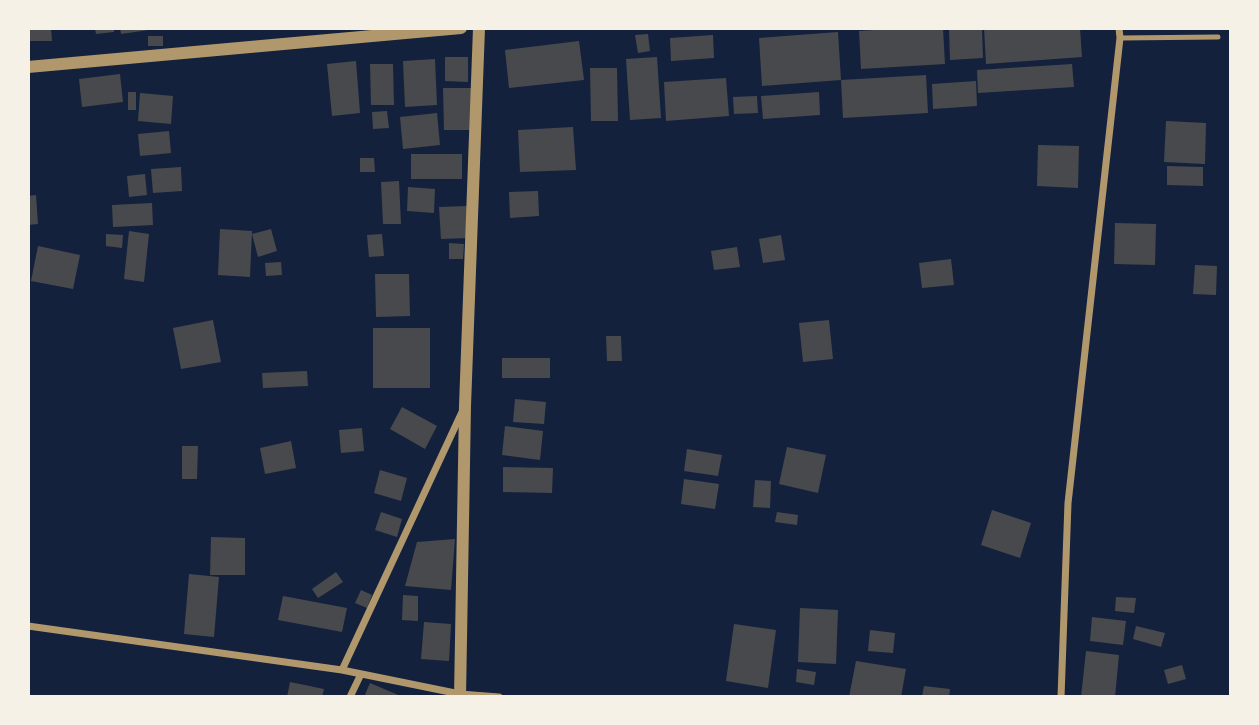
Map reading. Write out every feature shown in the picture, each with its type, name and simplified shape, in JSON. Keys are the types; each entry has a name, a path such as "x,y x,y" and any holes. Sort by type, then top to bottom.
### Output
{"street":[{"path":"28,67 461,28"},
{"path":"460,695 465,406 478,28"},
{"path":"1061,697 1068,503 1119,28"},
{"path":"342,670 465,406"},
{"path":"28,626 342,670 460,695 499,697"},
{"path":"350,697 361,674"}],"lane":[{"path":"1119,38 1218,37"}],"building":[{"path":"28,28 51,28 52,41 28,41"},
{"path":"95,28 114,28 114,32 96,34"},
{"path":"120,28 149,28 149,30 121,34"},
{"path":"943,28 945,64 861,69 859,31"},
{"path":"949,28 982,28 983,58 950,60"},
{"path":"984,28 1080,28 1082,57 986,64"},
{"path":"838,32 841,80 762,86 759,38"},
{"path":"648,34 650,51 638,53 635,35"},
{"path":"713,35 714,58 671,61 670,38"},
{"path":"148,36 163,36 163,46 148,46"},
{"path":"579,41 584,80 509,88 505,50"},
{"path":"445,57 468,57 468,82 445,81"},
{"path":"657,57 661,118 630,120 626,59"},
{"path":"435,59 437,105 405,107 403,61"},
{"path":"356,61 360,113 332,116 327,64"},
{"path":"370,64 393,64 394,105 371,105"},
{"path":"1072,64 1074,87 978,93 977,70"},
{"path":"590,68 617,68 618,121 591,121"},
{"path":"120,74 123,102 82,107 79,79"},
{"path":"926,75 928,113 843,118 841,80"},
{"path":"726,78 729,116 666,121 664,82"},
{"path":"976,81 977,106 933,109 932,84"},
{"path":"443,88 471,88 471,130 444,130"},
{"path":"128,92 136,92 136,110 128,110"},
{"path":"819,92 820,115 763,119 761,96"},
{"path":"140,93 173,96 171,124 138,121"},
{"path":"757,96 758,113 734,114 733,97"},
{"path":"387,111 389,128 373,129 372,112"},
{"path":"437,113 440,145 403,149 400,117"},
{"path":"1166,121 1206,123 1205,164 1164,162"},
{"path":"573,127 576,170 520,172 518,130"},
{"path":"169,131 171,153 140,156 138,134"},
{"path":"1038,145 1079,146 1078,188 1037,186"},
{"path":"411,154 462,154 462,179 411,179"},
{"path":"360,158 374,158 375,172 360,172"},
{"path":"1167,166 1203,167 1203,186 1167,185"},
{"path":"181,167 182,191 153,193 151,169"},
{"path":"145,174 147,195 129,197 127,176"},
{"path":"399,181 401,224 383,224 381,182"},
{"path":"408,187 435,189 434,213 407,211"},
{"path":"538,191 539,216 510,218 509,192"},
{"path":"36,195 38,224 28,225 28,196"},
{"path":"152,203 153,225 113,227 112,205"},
{"path":"467,206 468,238 441,239 439,207"},
{"path":"1115,223 1156,224 1155,265 1114,264"},
{"path":"220,229 252,231 250,277 218,275"},
{"path":"271,229 277,251 258,257 252,234"},
{"path":"129,231 149,234 144,282 124,279"},
{"path":"106,234 123,235 122,248 106,246"},
{"path":"382,234 384,256 369,257 367,235"},
{"path":"781,235 785,260 763,263 759,239"},
{"path":"449,243 464,244 463,259 449,259"},
{"path":"38,246 80,255 73,289 31,281"},
{"path":"737,247 740,267 714,270 711,251"},
{"path":"951,259 954,285 922,288 919,263"},
{"path":"281,262 282,275 266,276 265,263"},
{"path":"1195,265 1217,266 1216,295 1193,294"},
{"path":"375,274 409,274 410,316 376,317"},
{"path":"213,320 221,362 181,369 173,328"},
{"path":"829,320 833,359 803,362 799,323"},
{"path":"373,328 430,328 430,388 373,388"},
{"path":"606,336 621,336 622,361 607,361"},
{"path":"502,358 550,358 550,378 502,378"},
{"path":"307,371 308,386 263,388 262,373"},
{"path":"515,399 546,402 544,424 513,422"},
{"path":"402,407 437,426 425,449 390,429"},
{"path":"505,426 543,431 540,460 502,455"},
{"path":"362,428 364,451 341,453 339,430"},
{"path":"291,441 296,468 265,474 260,448"},
{"path":"182,446 198,446 197,479 182,479"},
{"path":"787,447 826,455 818,493 779,484"},
{"path":"687,449 722,455 718,476 684,471"},
{"path":"503,467 553,468 552,493 503,492"},
{"path":"380,470 407,478 401,501 374,493"},
{"path":"684,479 719,484 715,509 681,504"},
{"path":"755,480 771,481 770,508 753,507"},
{"path":"992,510 1031,523 1020,558 981,545"},
{"path":"381,512 402,519 397,537 375,530"},
{"path":"777,512 798,515 797,525 775,522"},
{"path":"211,537 245,538 245,575 210,575"},
{"path":"455,539 451,590 405,586 417,542"},
{"path":"336,572 343,582 318,598 312,589"},
{"path":"189,574 219,577 214,637 184,634"},
{"path":"361,590 372,595 367,608 355,603"},
{"path":"403,595 418,596 418,621 402,620"},
{"path":"283,596 347,608 342,632 278,620"},
{"path":"1116,597 1136,598 1134,613 1115,611"},
{"path":"800,608 838,610 836,664 798,662"},
{"path":"1092,617 1126,621 1123,645 1090,641"},
{"path":"424,622 451,624 449,661 421,659"},
{"path":"734,624 776,630 768,688 726,681"},
{"path":"1136,626 1165,633 1161,647 1133,639"},
{"path":"870,630 895,633 893,653 868,651"},
{"path":"1086,651 1119,655 1115,697 1081,697"},
{"path":"856,661 906,669 901,697 849,697"},
{"path":"1182,665 1186,679 1168,684 1164,670"},
{"path":"797,669 816,672 814,685 796,682"},
{"path":"290,682 324,689 322,697 287,697"},
{"path":"370,683 403,697 364,697"},
{"path":"924,686 950,689 949,697 922,697"}]}
